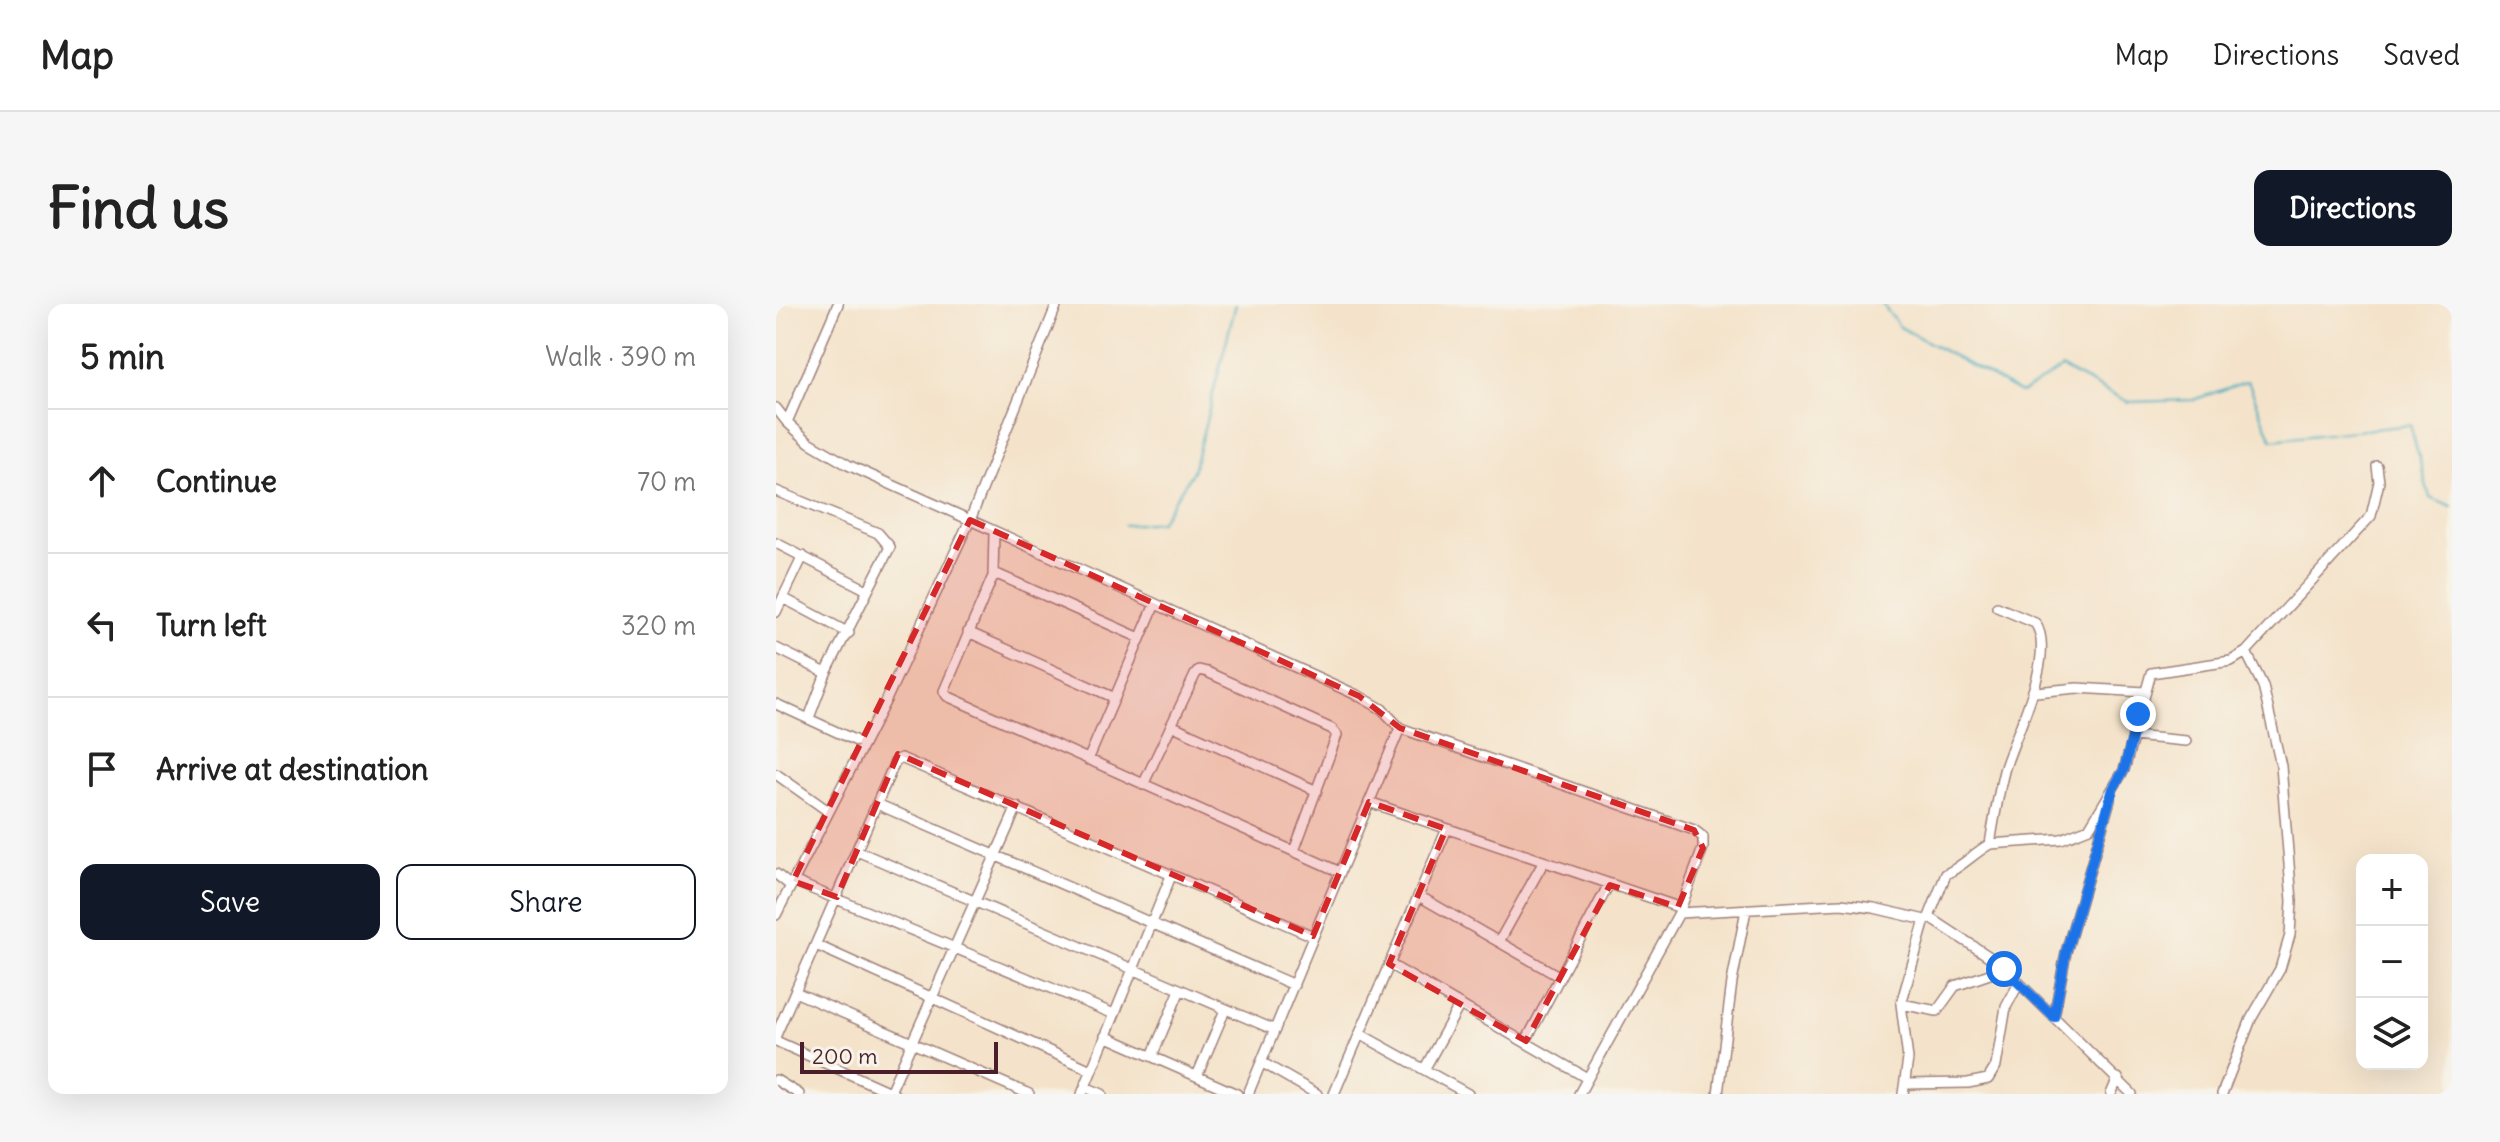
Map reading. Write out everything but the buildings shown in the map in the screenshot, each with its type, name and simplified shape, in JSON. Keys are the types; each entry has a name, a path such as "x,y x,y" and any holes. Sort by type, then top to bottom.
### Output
{"street":[{"path":"787,422 838,304"},
{"path":"776,915 863,744 970,520 1057,304"},
{"path":"776,408 809,442 848,465 1359,696 1382,709 1400,728 1694,830 1703,837 1703,848 1678,910 1579,1094"},
{"path":"2019,983 2006,1007 1996,1066 1988,1079 1904,1089 1908,1059 1901,1004 1927,918 1946,874 1966,864 1990,844 2045,842 2089,828 2124,770 2151,673 2231,661 2246,652 2371,516 2379,482 2377,466"},
{"path":"776,491 878,533 889,542 890,547 826,673 809,718"},
{"path":"994,532 993,576 945,686 947,696 1340,872"},
{"path":"776,543 867,590"},
{"path":"776,612 803,556"},
{"path":"993,576 999,575 1140,638"},
{"path":"783,598 849,633"},
{"path":"1088,760 1155,604"},
{"path":"1990,844 2005,767 2036,692 2039,627 1997,607"},
{"path":"968,632 1115,698"},
{"path":"776,648 826,673"},
{"path":"2222,1094 2251,1019 2280,969 2290,935 2292,901 2281,766 2263,686 2246,652"},
{"path":"1143,785 1195,675 1199,670 1207,672 1332,729 1337,735 1294,851"},
{"path":"2036,692 2077,688 2145,692"},
{"path":"776,704 863,744"},
{"path":"1171,725 1317,791"},
{"path":"1248,1094 1400,728"},
{"path":"2133,736 2186,741"},
{"path":"776,1035 895,762 901,758 1313,936"},
{"path":"776,774 828,811"},
{"path":"2054,1017 2066,952 2113,789"},
{"path":"1369,802 1678,910 1746,910 1841,904 1927,918 2004,969 2132,1094"},
{"path":"877,804 1294,985"},
{"path":"776,1041 892,1093 1017,807"},
{"path":"1334,1094 1446,831"},
{"path":"857,851 1275,1030"},
{"path":"1500,940 1543,863"},
{"path":"776,874 792,884 837,897 1114,1014"},
{"path":"1102,1094 1083,1090 1171,876"},
{"path":"1526,1041 1609,884"},
{"path":"1419,896 1560,977"},
{"path":"1718,1094 1732,982 1746,910"},
{"path":"816,945 1091,1070"},
{"path":"1389,964 1587,1078"},
{"path":"1901,1004 1937,1011 1955,986 2004,969"},
{"path":"1152,1056 1180,990"},
{"path":"795,992 1029,1094"},
{"path":"1425,1068 1459,1006"},
{"path":"1197,1076 1225,1010"},
{"path":"1360,1034 1468,1094"},
{"path":"1105,1036 1237,1094"},
{"path":"1261,1062 1317,1094"},
{"path":"2111,1094 2118,1078"},
{"path":"776,1080 799,1094"}],"highlighted area":[{"path":"970,520 1359,696 1400,728 1694,830 1703,848 1678,907 1610,885 1526,1041 1389,964 1446,829 1369,802 1313,936 898,754 837,897 793,881"}],"waterway":[{"path":"1124,525 1160,522 1193,471 1236,304"},
{"path":"1882,304 1900,327 2021,393 2062,368 2128,402 2193,400 2248,381 2272,440 2410,425 2430,498 2452,507"}],"route":[{"path":"2004,969 2054,1017 2066,952 2113,789 2124,770 2138,714"}]}
